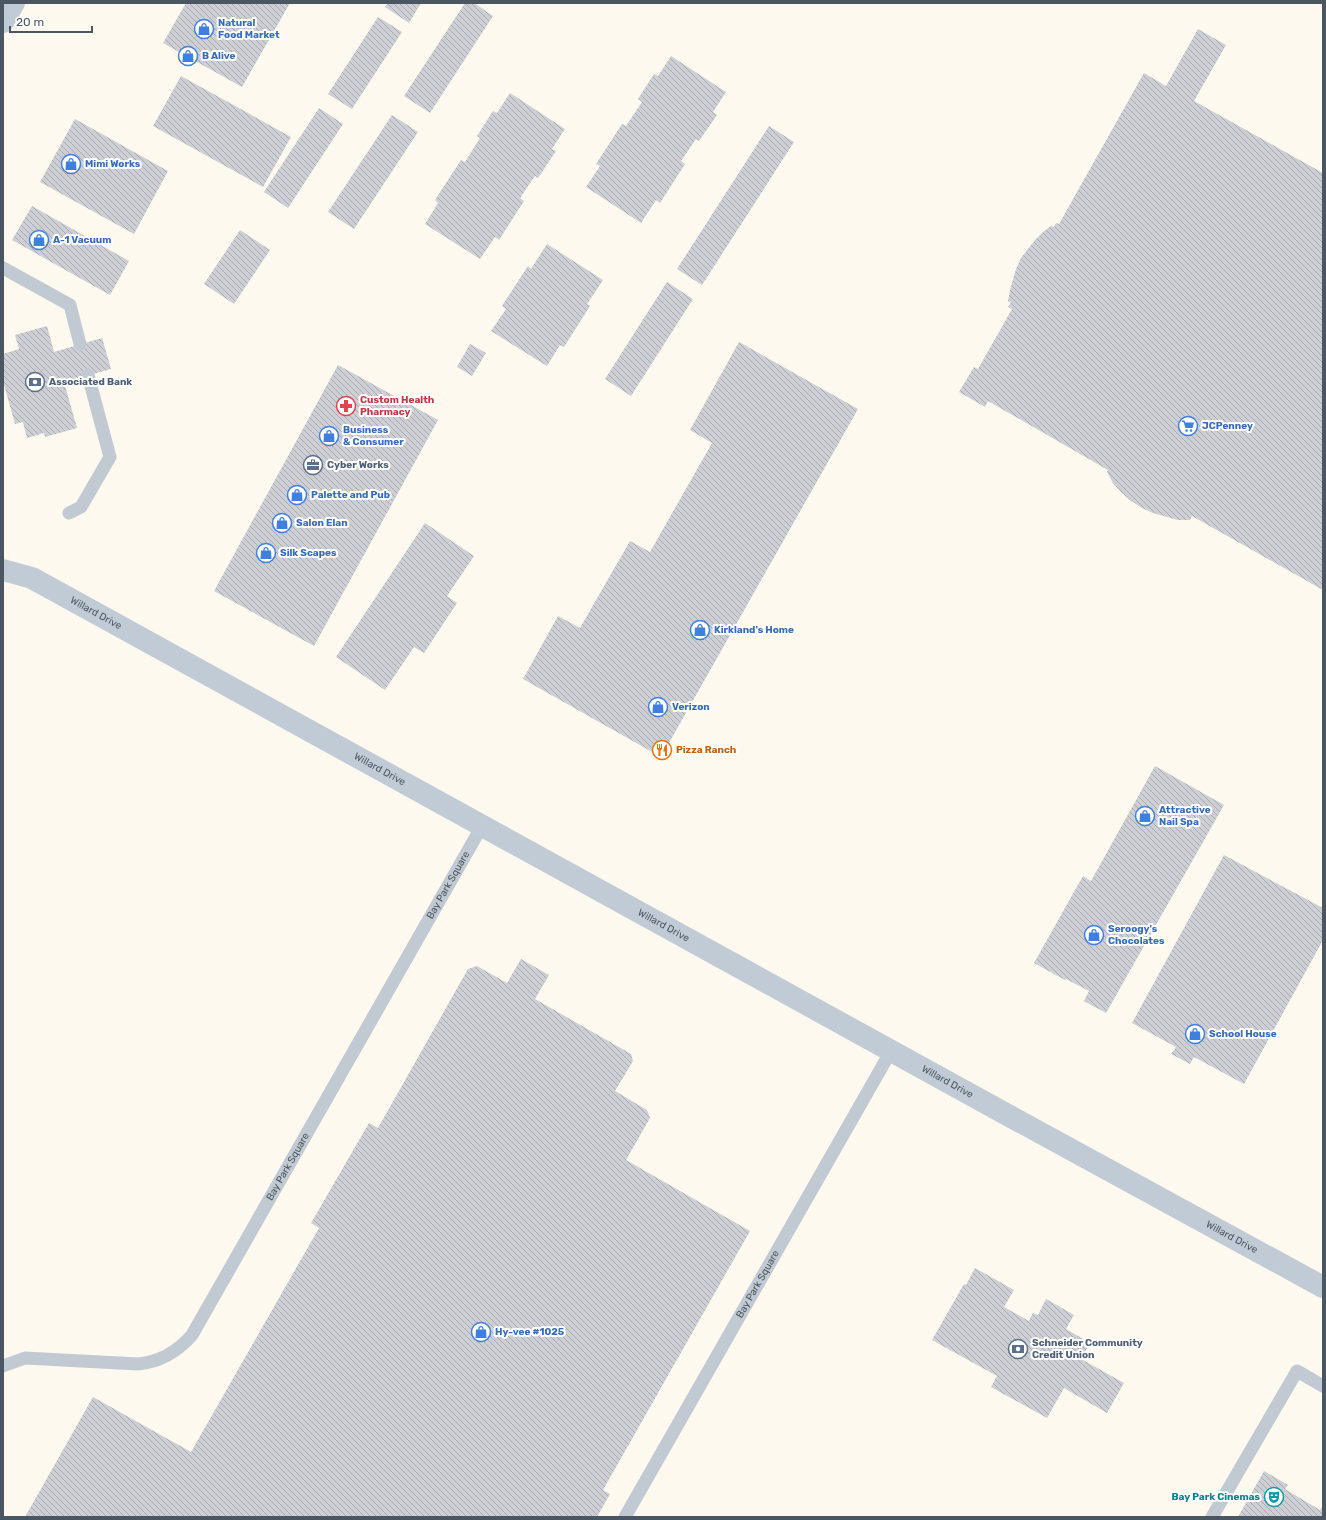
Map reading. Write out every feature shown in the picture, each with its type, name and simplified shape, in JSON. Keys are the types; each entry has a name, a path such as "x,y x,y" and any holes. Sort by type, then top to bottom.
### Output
{"street":[{"path":"3,22 14,3"},
{"name":"Willard Drive","path":"3,570 32,578 1323,1287"}],"lane":[{"path":"3,268 70,305 80,344"},
{"path":"69,513 81,507 110,457 88,375"},
{"name":"Bay Park Square","path":"3,1366 25,1358 138,1364 148,1363 170,1354 184,1344 192,1334 482,826"},
{"name":"Bay Park Square","path":"625,1517 891,1051"},
{"path":"1212,1517 1297,1371 1323,1386"}],"shaded area":[{"path":"3,3 1323,3 1323,1517 3,1517"}],"building":[{"path":"186,3 290,3 242,87 163,43"},
{"path":"388,3 421,3 409,23 385,7"},
{"path":"465,3 474,3 493,16 430,113 404,96"},
{"path":"378,17 402,32 352,109 328,94"},
{"path":"1198,29 1226,45 1194,101 1323,173 1323,590 1192,516 1190,520 1178,520 1153,513 1142,508 1121,492 1113,483 1107,472 1108,470 988,401 985,407 959,392 974,367 978,369 1012,309 1008,307 1011,302 1008,301 1016,269 1021,258 1043,232 1051,226 1054,227 1056,223 1059,224 1144,73 1166,86"},
{"path":"671,56 726,92 713,112 717,115 699,141 696,139 681,161 685,164 660,203 656,200 641,223 586,187 600,166 596,164 622,124 626,126 642,102 638,99 654,74 658,76"},
{"path":"181,76 291,137 263,187 153,126"},
{"path":"510,93 565,129 552,149 556,151 538,178 535,176 520,198 524,201 499,240 495,237 480,259 425,224 438,203 435,200 461,160 465,162 480,138 477,136 493,111 497,113"},
{"path":"319,108 343,124 288,208 264,192"},
{"path":"392,115 418,132 354,229 328,212"},
{"path":"75,119 168,171 134,234 40,182"},
{"path":"769,126 794,142 702,285 677,269"},
{"path":"32,206 129,261 110,295 12,240"},
{"path":"240,230 270,250 234,304 204,284"},
{"path":"547,244 603,280 587,304 590,306 564,347 560,345 547,366 491,331 506,309 502,306 528,266 531,269"},
{"path":"667,282 693,299 631,396 605,379"},
{"name":"Associated Bank","path":"47,326 54,352 102,338 111,369 64,382 77,428 45,437 44,433 27,438 23,422 15,424 3,381 3,354 19,349 15,335"},
{"path":"739,342 858,409 661,757 523,679 558,616 580,628 630,541 650,552 712,443 690,430"},
{"path":"470,344 486,353 472,376 457,367"},
{"path":"338,365 438,420 314,646 214,591"},
{"path":"425,523 474,556 447,596 457,603 424,653 414,647 385,690 336,657"},
{"path":"1155,766 1224,805 1106,1013 1084,1001 1089,991 1034,963 1083,876 1091,881"},
{"path":"1224,855 1323,908 1323,940 1244,1084 1194,1057 1190,1064 1171,1054 1176,1047 1132,1023"},
{"path":"521,959 549,975 535,999 631,1054 633,1061 615,1091 647,1110 650,1118 626,1160 750,1231 603,1490 610,1494 597,1517 25,1517 93,1397 191,1452 319,1228 311,1223 369,1123 378,1128 468,969 477,966 507,983"},
{"path":"975,1268 1014,1290 1004,1307 1029,1321 1033,1313 1038,1315 1046,1299 1074,1315 1066,1329 1090,1343 1081,1359 1124,1383 1107,1413 1064,1388 1047,1418 991,1387 997,1376 932,1340 964,1284 966,1285"},
{"name":"Bay Park Cinemas","path":"1264,1471 1288,1485 1285,1489 1320,1510 1323,1506 1323,1517 1238,1517"}],"place":[{"name":"Natural Food Market","path":"204,29"},
{"name":"B Alive","path":"188,56"},
{"name":"Mimi Works","path":"71,164"},
{"name":"A-1 Vacuum","path":"39,240"},
{"name":"Associated Bank","path":"35,382"},
{"name":"Custom Health Pharmacy","path":"346,406"},
{"name":"JCPenney","path":"1188,426"},
{"name":"Business & Consumer","path":"329,436"},
{"name":"Cyber Works","path":"313,465"},
{"name":"Palette and Pub","path":"297,495"},
{"name":"Salon Elan","path":"282,523"},
{"name":"Silk Scapes","path":"266,553"},
{"name":"Kirkland's Home","path":"700,630"},
{"name":"Verizon","path":"658,707"},
{"name":"Pizza Ranch","path":"662,750"},
{"name":"Attractive Nail Spa","path":"1145,816"},
{"name":"Seroogy's Chocolates","path":"1094,935"},
{"name":"School House","path":"1195,1034"},
{"name":"Hy-vee #1025","path":"481,1332"},
{"name":"Schneider Community Credit Union","path":"1018,1349"},
{"name":"Bay Park Cinemas","path":"1274,1497"}]}
